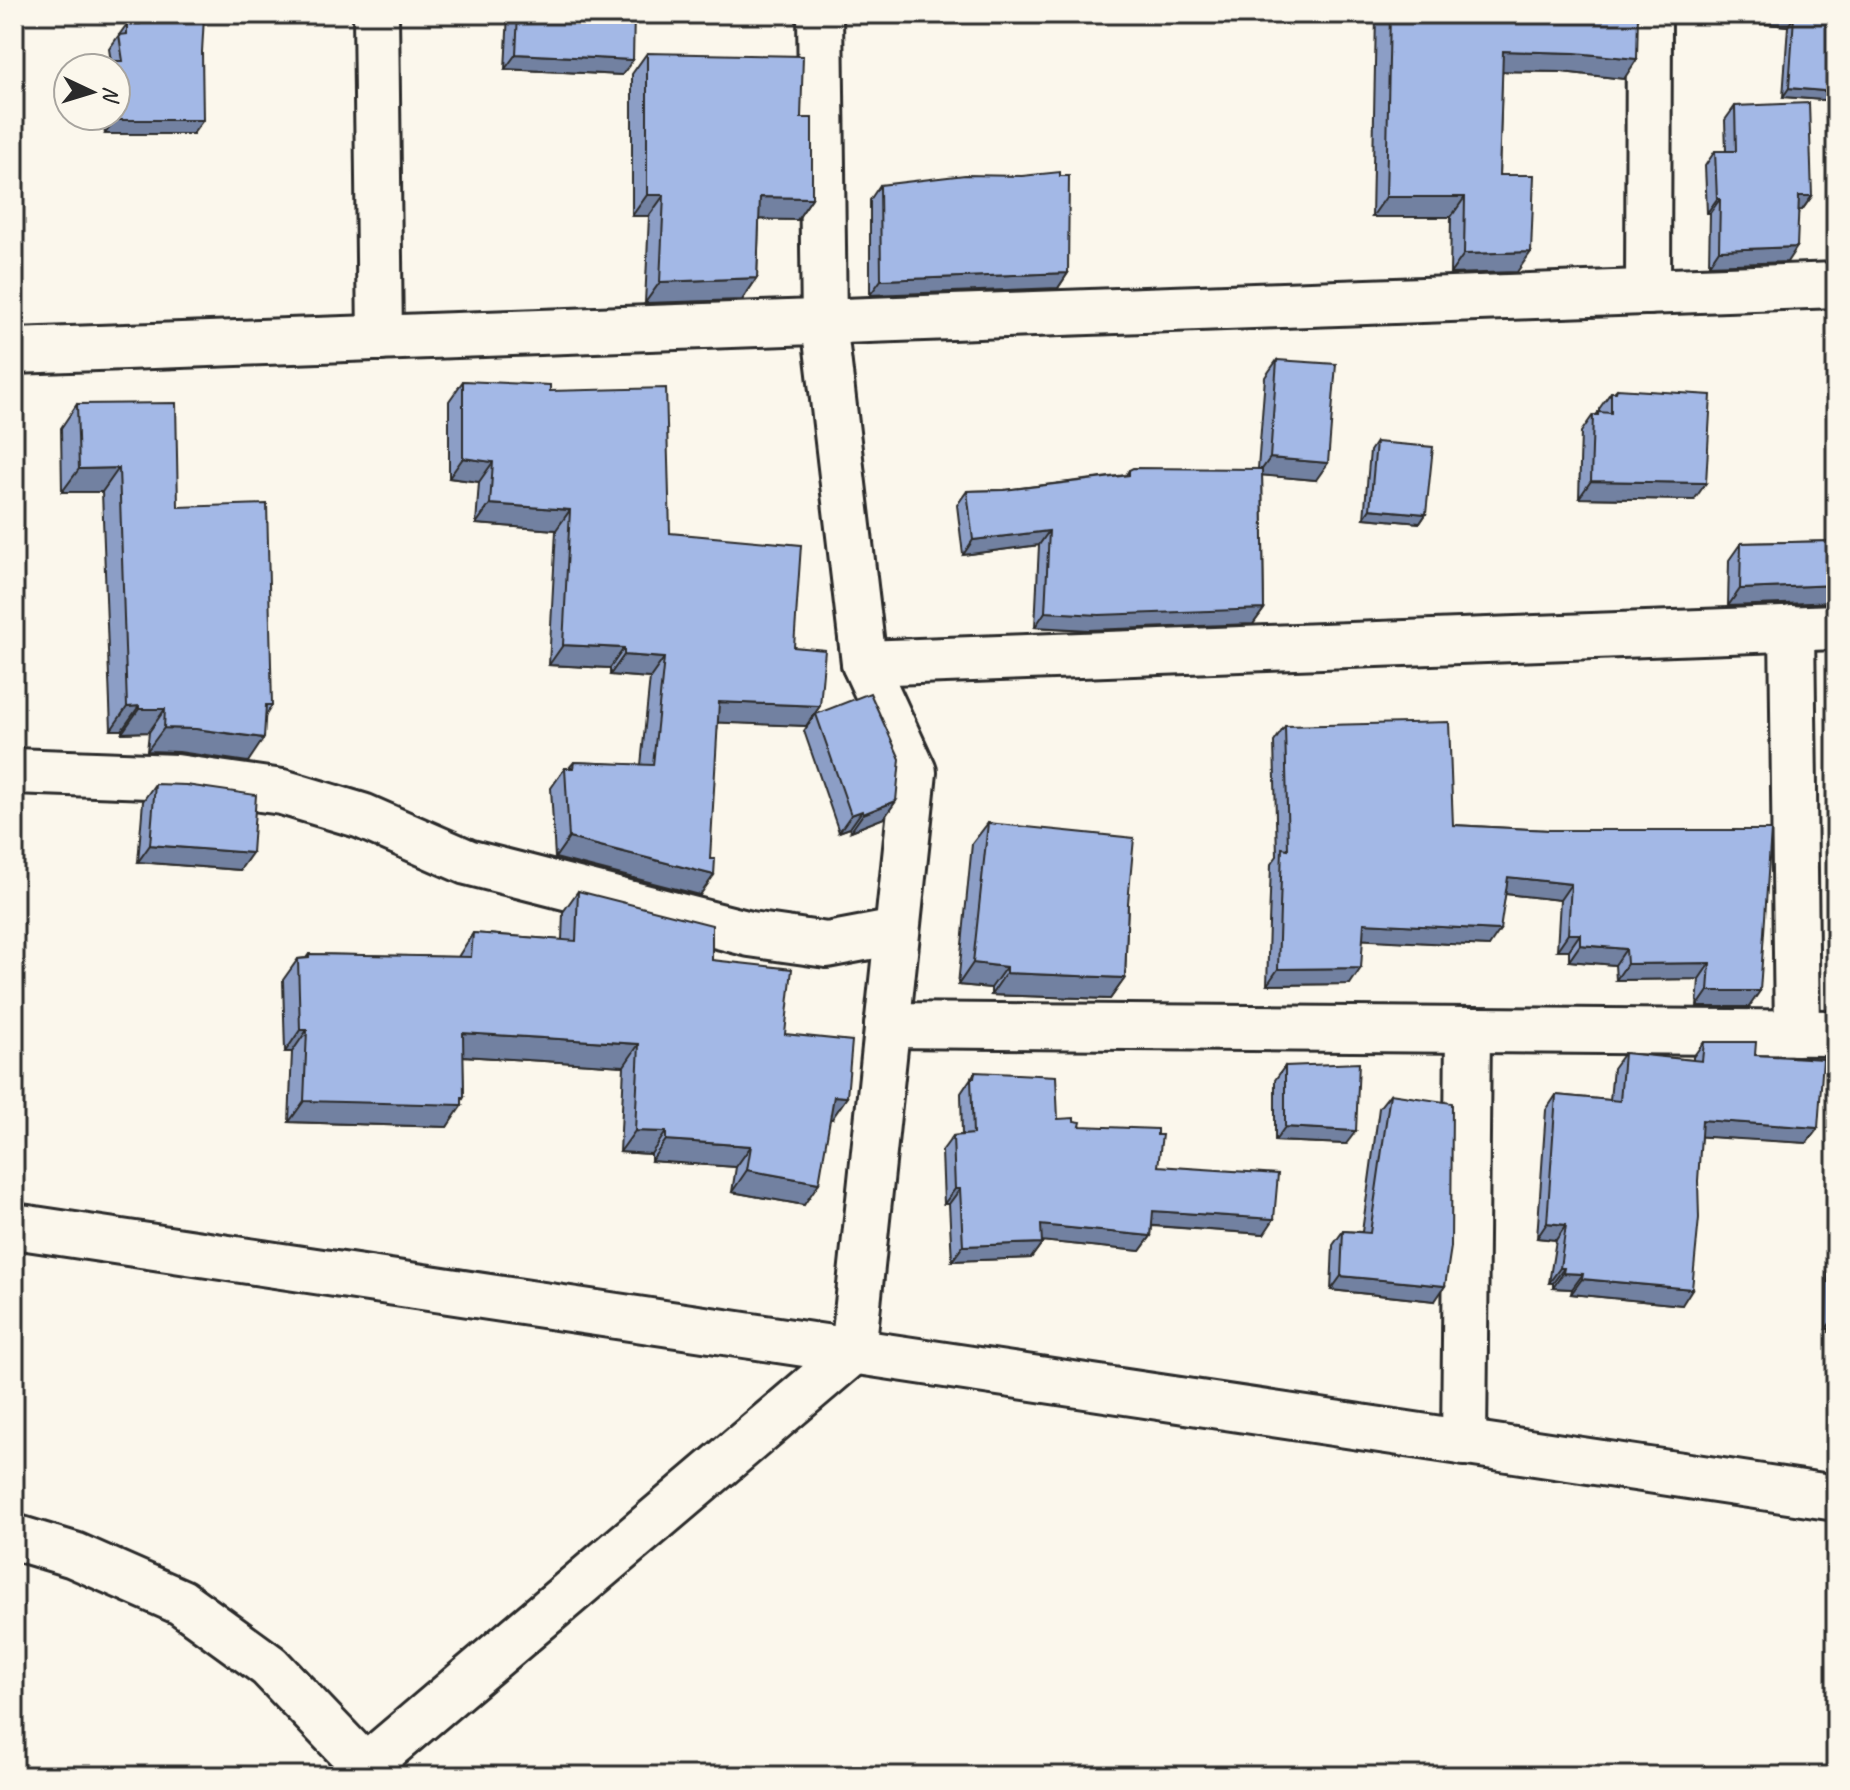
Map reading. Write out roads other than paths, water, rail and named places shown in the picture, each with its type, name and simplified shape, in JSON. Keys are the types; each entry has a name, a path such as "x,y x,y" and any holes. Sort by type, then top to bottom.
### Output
{"main road":[{"path":"376,14 380,338"},
{"path":"14,1537 74,1555 181,1602 269,1666 366,1773 853,1352 914,772 864,663 824,322 820,14"},
{"path":"1648,292 1649,14"},
{"path":"14,351 1836,285"},
{"path":"864,663 1836,627"},
{"path":"887,1025 1817,1033 1792,628"},
{"path":"14,771 176,777 282,792 362,816 467,862 750,934 827,945 896,932"},
{"path":"1464,1443 1468,1031"},
{"path":"14,1226 1836,1498"}]}
